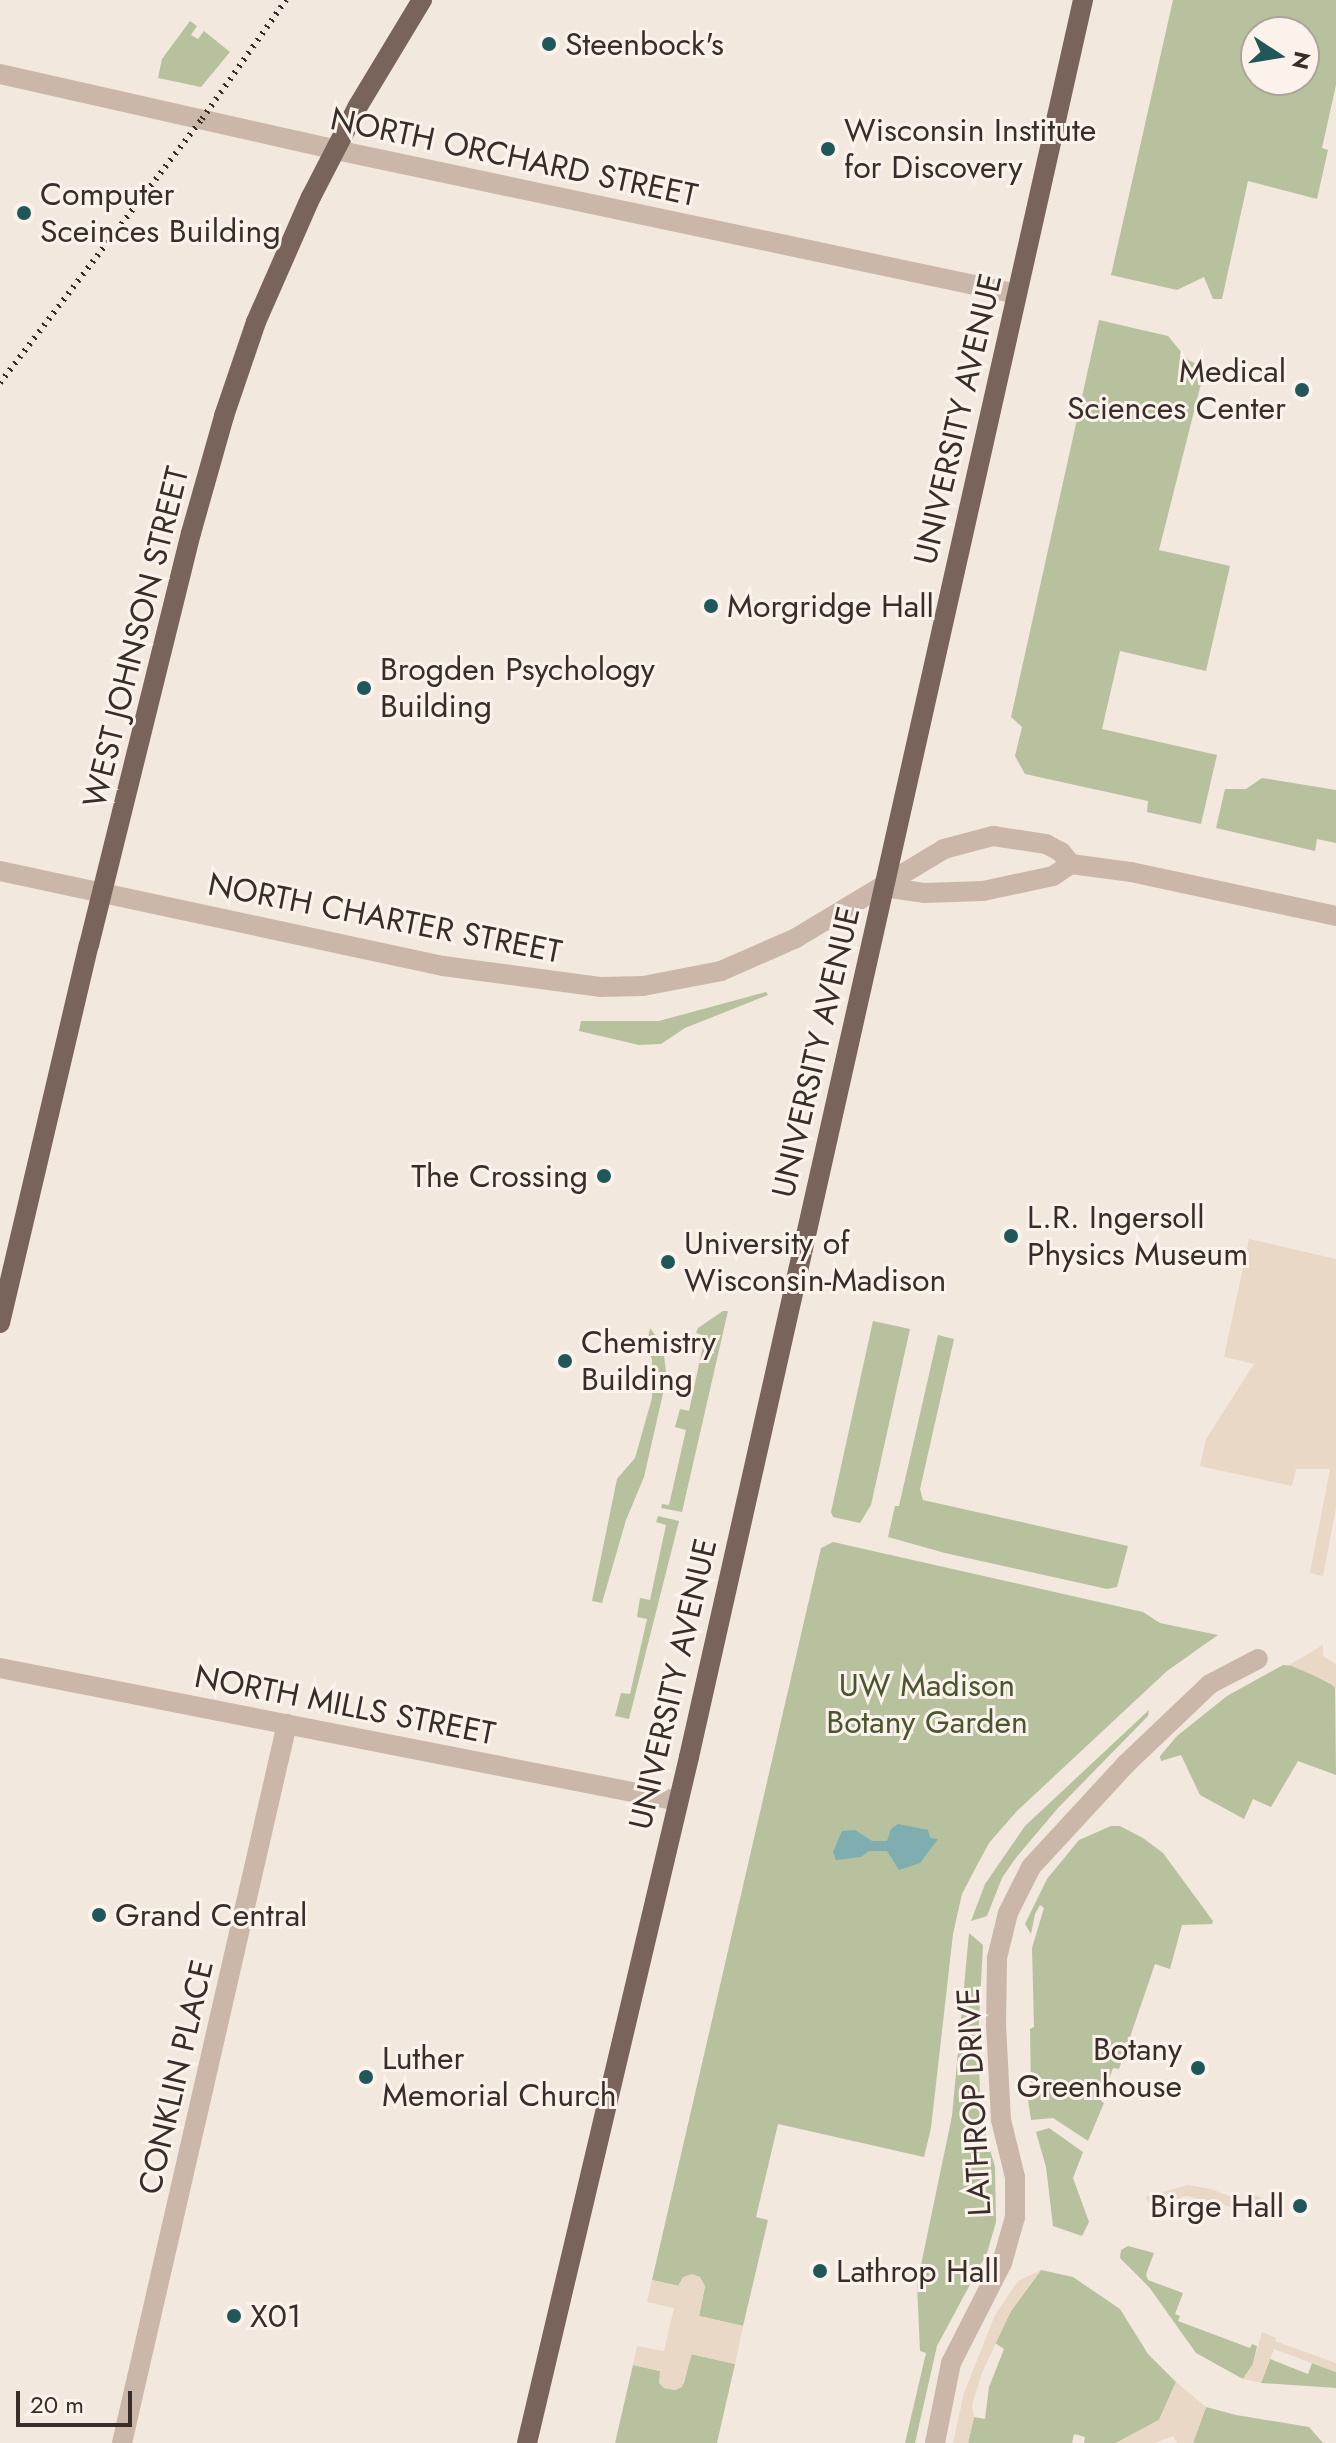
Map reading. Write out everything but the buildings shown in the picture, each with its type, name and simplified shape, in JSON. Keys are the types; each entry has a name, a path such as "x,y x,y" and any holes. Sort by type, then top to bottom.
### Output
{"main road":[{"name":"WEST JOHNSON STREET","path":"0,1323 195,517 224,416 256,322 336,150 358,106 422,0"},
{"name":"UNIVERSITY AVENUE","path":"527,2443 678,1801 1083,0"}],"street":[{"name":"NORTH ORCHARD STREET","path":"0,74 336,150 1017,294"},
{"name":"NORTH CHARTER STREET","path":"0,871 443,966 600,987 643,986 721,971 796,938 944,849 993,836 1046,844 1061,852 1071,864 1131,872 1336,916"},
{"path":"884,887 924,893 983,891 1053,876 1071,864"},
{"name":"LATHROP DRIVE","path":"935,2443 951,2363 1002,2263 1015,2217 1015,2177 1001,2120 996,2025 997,1958 1011,1905 1031,1867 1154,1736 1210,1684 1258,1659"},
{"name":"NORTH MILLS STREET","path":"0,1668 678,1801"},
{"name":"CONKLIN PLACE","path":"122,2443 287,1724"}],"green space":[{"path":"1173,0 1336,0 1336,85 1322,148 1328,150 1317,199 1248,181 1222,299 1213,299 1204,277 1177,290 1111,275"},
{"path":"190,21 197,26 191,35 198,39 204,31 230,52 201,87 158,78 162,59"},
{"path":"1099,320 1168,336 1188,360 1205,368 1159,550 1230,566 1206,671 1120,651 1102,729 1217,755 1201,824 1147,812 1148,801 1025,774 1015,756 1022,727 1011,717"},
{"path":"1262,778 1336,790 1336,843 1317,839 1315,851 1216,828 1225,789 1246,789"},
{"path":"766,992 768,995 685,1028 661,1044 639,1045 579,1031 581,1021 659,1021"},
{"path":"723,1311 728,1311 682,1512 661,1508 662,1504 669,1505 686,1430 675,1427 680,1409 689,1411 705,1336 696,1333 698,1328"},
{"path":"873,1321 910,1329 871,1505 860,1523 833,1517 831,1512"},
{"path":"650,1328 663,1346 664,1389 644,1477 626,1520 602,1603 592,1601 617,1479 635,1458 652,1398 652,1359 646,1347"},
{"path":"938,1335 954,1339 920,1489 923,1500 1128,1546 1117,1587 1107,1589 888,1537 895,1506 899,1506"},
{"path":"658,1516 679,1521 629,1719 615,1716 621,1693 630,1694 647,1619 637,1617 640,1598 650,1600 666,1525 656,1522"},
{"name":"UW Madison Botany Garden","path":"833,1542 1143,1612 1160,1623 1218,1635 1167,1671 1017,1811 989,1843 962,1894 953,1934 931,2128 924,2157 778,2124 756,2217 768,2220 743,2326 699,2316 705,2286 679,2286 652,2280 821,1548"},
{"path":"1283,1665 1295,1666 1335,1686 1336,1775 1298,1761 1271,1807 1253,1799 1244,1819 1200,1795 1181,1755 1161,1761 1160,1756 1177,1736 1227,1696"},
{"path":"1149,1710 1148,1716 1058,1808 1015,1859 1002,1878 987,1916 971,1921 985,1884 1025,1826"},
{"path":"1111,1826 1120,1826 1163,1853 1213,1921 1212,1924 1182,1925 1170,1969 1155,1964 1119,2069 1113,2068 1101,2101 1104,2103 1088,2141 1053,2118 1031,2120 1027,2093 1031,2091 1030,2029 1034,2027 1032,1948 1044,1908 1040,1905 1035,1914 1031,1934 1025,1924 1047,1879 1079,1840"},
{"path":"969,1933 983,1945 978,2039 981,2118 995,2167 996,2222 987,2253 937,2346 915,2443 905,2443 926,2353 920,2351 917,2284 952,2116"},
{"path":"1049,2128 1083,2152 1073,2178 1089,2222 1082,2236 1053,2226 1046,2167 1036,2132"},
{"path":"1128,2246 1154,2253 1146,2274 1148,2280 1183,2293 1175,2314 1180,2316 1178,2321 1250,2348 1252,2344 1257,2346 1253,2364 1243,2379 1196,2353 1149,2287 1120,2258 1121,2250"},
{"path":"1041,2270 1073,2277 1120,2309 1148,2354 1176,2382 1159,2420 1116,2443 1084,2443 1085,2437 1074,2434 1072,2443 968,2443 974,2417 985,2419 989,2387 1004,2349 995,2343 1011,2311"},
{"path":"691,2354 735,2364 717,2443 615,2443 633,2365 660,2371 664,2388 675,2390 684,2383"},
{"path":"1270,2359 1308,2374 1312,2363 1336,2372 1336,2388 1261,2383"},
{"path":"1206,2407 1309,2427 1323,2443 1193,2443"}],"shaded area":[{"path":"1249,1239 1336,1259 1336,1508 1323,1576 1310,1573 1330,1469 1296,1469 1292,1486 1200,1466 1206,1439 1254,1364 1224,1357"},
{"path":"1323,1645 1323,1656 1336,1664 1336,1689 1329,1682 1289,1665"},
{"path":"1188,2185 1211,2189 1245,2202 1248,2193 1267,2200 1264,2207 1252,2203 1249,2211 1186,2196 1153,2208 1145,2197"},
{"path":"1041,2270 1011,2311 982,2373 972,2405 974,2417 968,2443 953,2443 964,2393 995,2315 1018,2281"},
{"path":"692,2274 700,2277 705,2286 699,2316 743,2326 735,2364 692,2354 682,2387 675,2390 664,2388 659,2383 660,2371 633,2365 637,2346 664,2351 674,2308 647,2302 652,2280 678,2286 683,2277"},
{"path":"1262,2332 1276,2338 1275,2341 1336,2363 1336,2372 1274,2349 1261,2383 1243,2379 1253,2364"},
{"path":"1176,2382 1206,2407 1193,2443 1177,2443 1173,2436 1155,2443 1116,2443 1159,2420"}],"water":[{"path":"898,1824 928,1830 930,1838 938,1839 920,1863 899,1870 887,1851 869,1851 861,1857 836,1860 833,1852 842,1831 855,1830 872,1841 887,1841 891,1829"}],"railway":[{"path":"0,383 202,119 286,0"}],"place":[{"name":"Steenbock's","path":"549,44"},
{"name":"Wisconsin Institute for Discovery","path":"828,149"},
{"name":"Computer Sceinces Building","path":"24,213"},
{"name":"Medical Sciences Center","path":"1302,390"},
{"name":"Morgridge Hall","path":"711,606"},
{"name":"Brogden Psychology Building","path":"364,688"},
{"name":"The Crossing","path":"604,1176"},
{"name":"L.R. Ingersoll Physics Museum","path":"1011,1236"},
{"name":"University of Wisconsin-Madison","path":"668,1262"},
{"name":"Chemistry Building","path":"565,1361"},
{"name":"Grand Central","path":"99,1915"},
{"name":"Botany Greenhouse","path":"1198,2068"},
{"name":"Luther Memorial Church","path":"366,2077"},
{"name":"Birge Hall","path":"1300,2206"},
{"name":"Lathrop Hall","path":"820,2271"},
{"name":"X01","path":"234,2316"}]}
